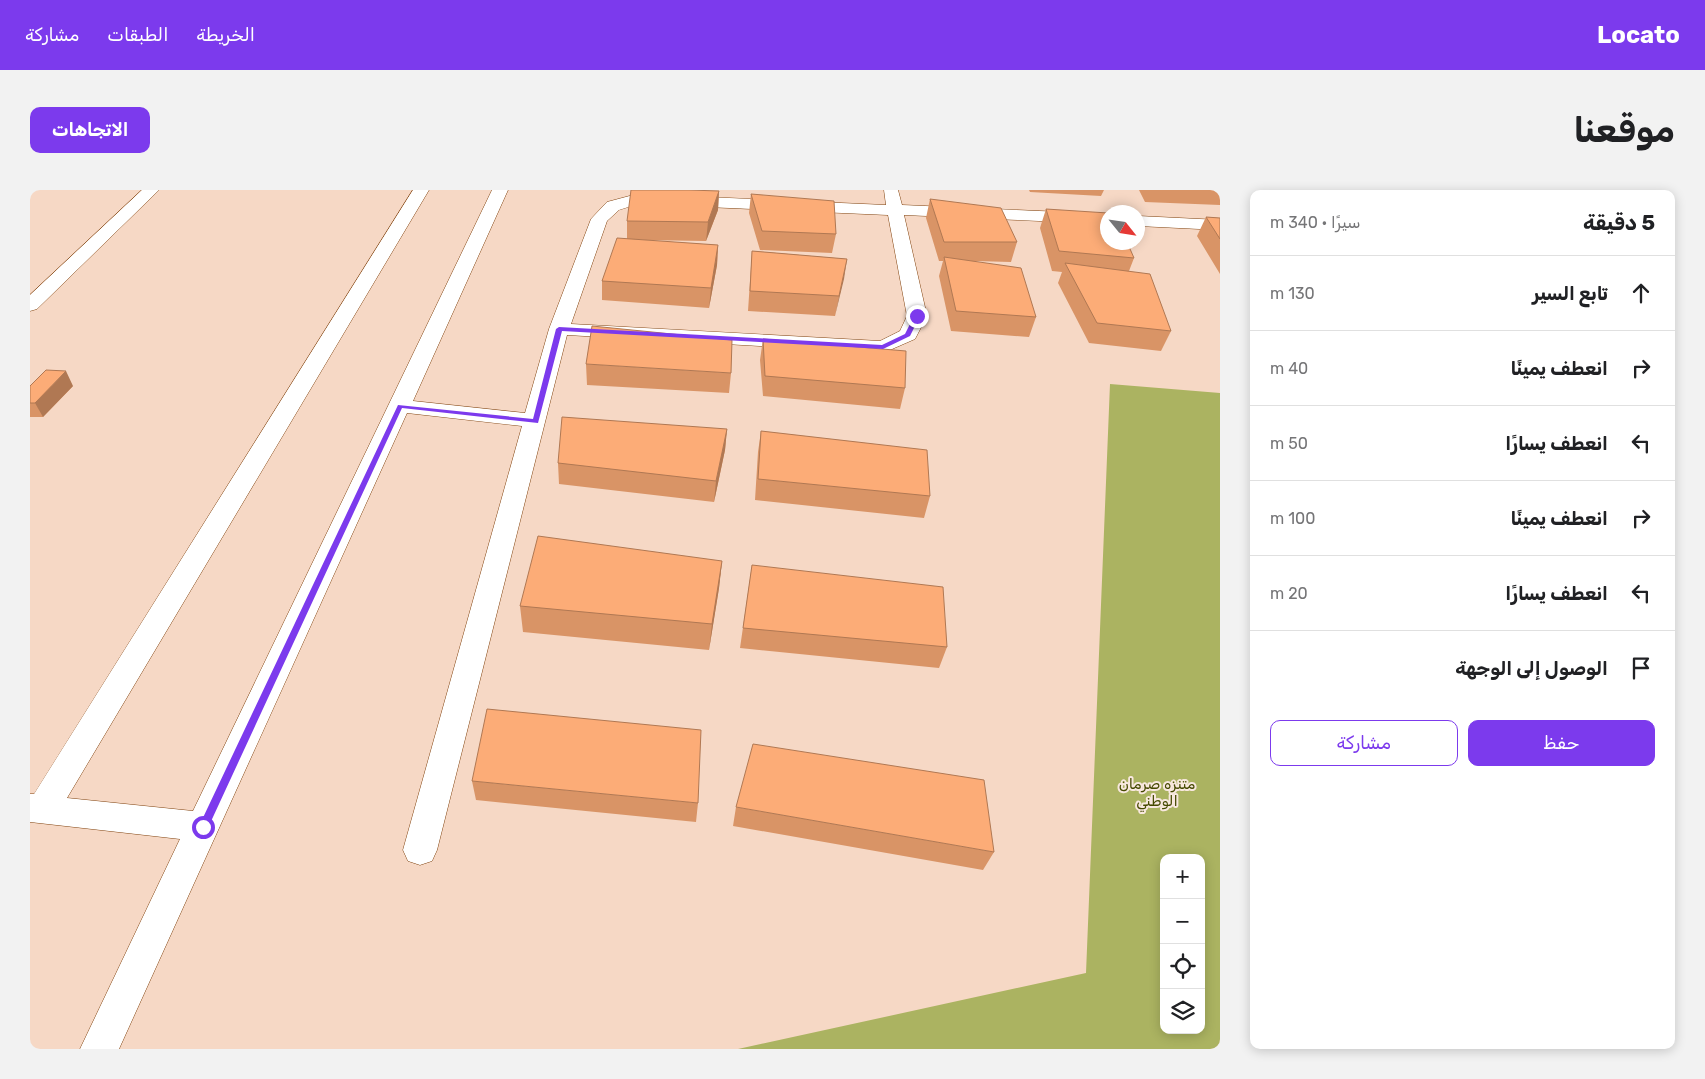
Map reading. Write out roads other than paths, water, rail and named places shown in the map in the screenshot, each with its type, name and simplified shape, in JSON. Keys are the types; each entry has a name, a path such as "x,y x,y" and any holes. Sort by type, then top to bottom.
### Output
{"street":[{"path":"30,305 151,190"},
{"path":"203,827 37,809 421,190"},
{"path":"99,1049 500,190"},
{"path":"420,850 559,329 599,219 613,206 637,198 892,200 1100,218"},
{"path":"559,329 883,347 908,335 917,316 892,200"},
{"path":"1145,221 1220,225"},
{"path":"400,406 536,421"}],"park label":[{"name":"متنزه صرمان الوطني","path":"1157,792"}]}
